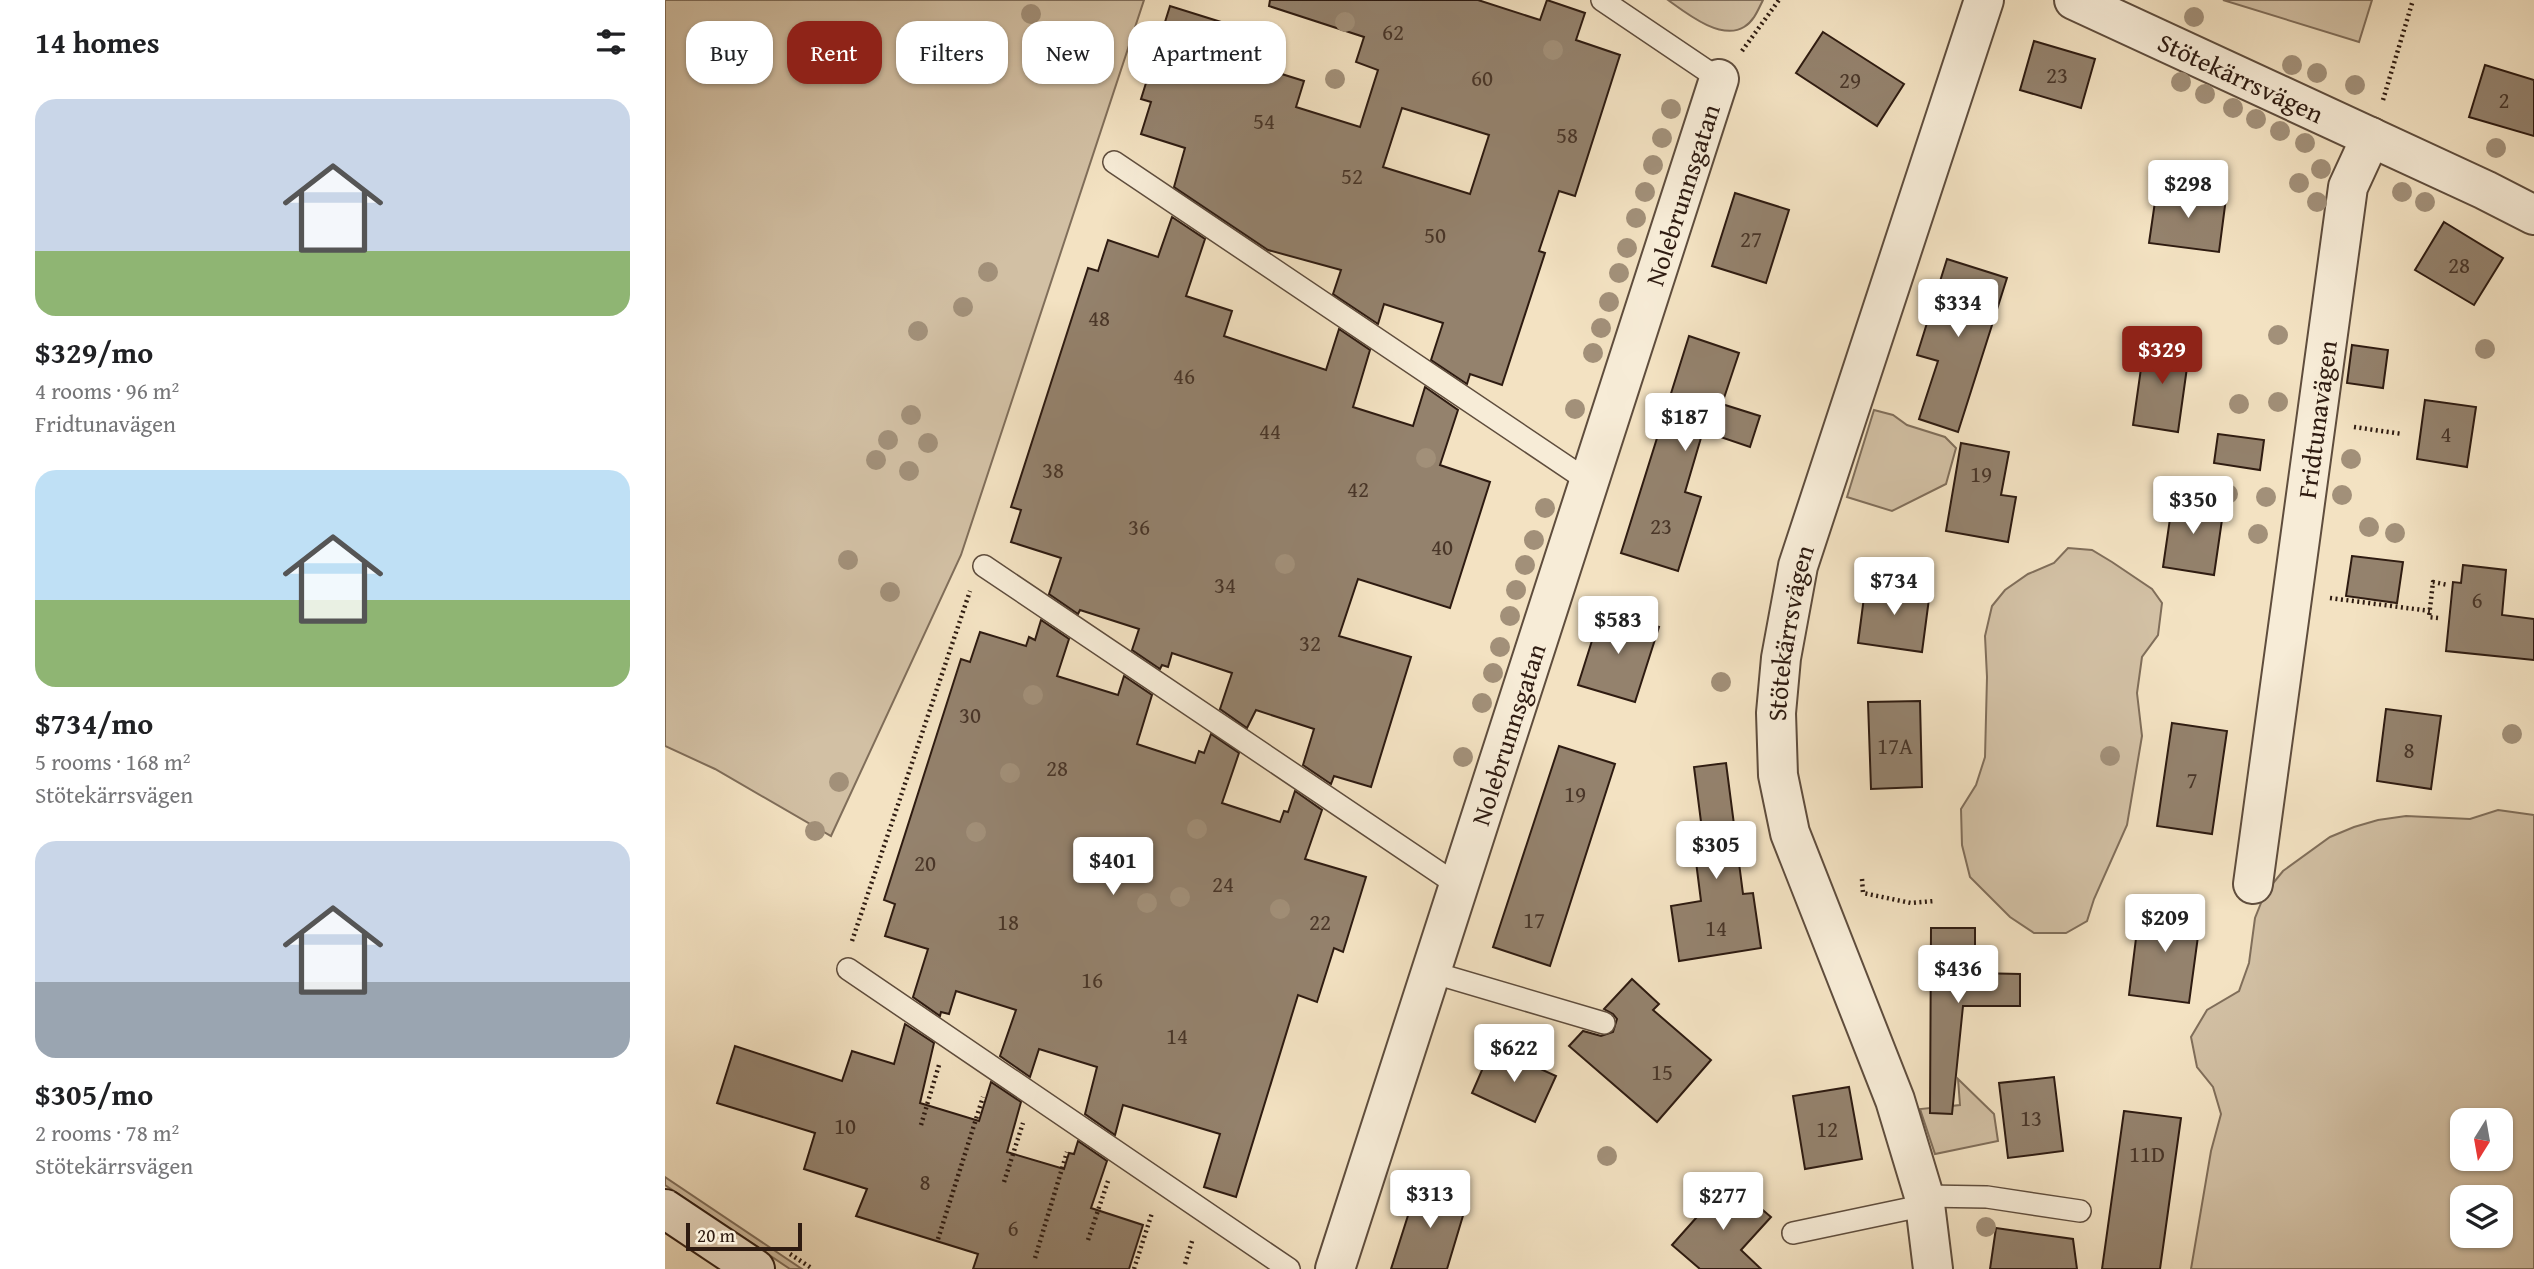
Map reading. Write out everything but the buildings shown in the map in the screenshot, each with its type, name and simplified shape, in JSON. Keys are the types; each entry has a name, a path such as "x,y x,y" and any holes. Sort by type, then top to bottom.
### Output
{"street":[{"name":"Stötekärrsvägen","path":"1933,1269 1925,1201 1895,1100 1790,833 1778,775 1776,713 1783,645 1798,566 1984,0"},
{"name":"Stötekärrsvägen","path":"2074,0 2371,137"},
{"name":"Nolebrunnsgatan","path":"1335,1269 1719,79"},
{"path":"2371,137 2534,215"},
{"name":"Fridtunavägen","path":"2253,884 2348,187 2371,137"},
{"path":"665,1209 755,1269"}],"lane":[{"path":"1602,0 1719,79"},
{"path":"1114,162 1588,481"},
{"path":"983,566 1459,886"},
{"path":"848,969 1289,1269"},
{"path":"1431,972 1604,1023"},
{"path":"1793,1233 1925,1201 1987,1198 2080,1211"}],"path":[{"path":"1719,79 1755,36 1779,0"},
{"path":"2371,137 2413,0"},
{"path":"2316,421 2402,433"},
{"path":"848,969 851,947 886,841 972,587 983,566"},
{"path":"2438,618 2429,617 2433,582 2448,585"},
{"path":"2293,593 2430,611"},
{"path":"1862,879 1863,893 1911,903 1934,901"},
{"path":"921,1125 947,1037"},
{"path":"938,1239 993,1068"},
{"path":"1004,1182 1032,1094"},
{"path":"1035,1258 1076,1124"},
{"path":"1088,1240 1117,1152"},
{"path":"1134,1269 1161,1182"}],"shaded area":[{"path":"665,0 1144,0 1137,21 1128,21 1128,49 961,555 831,836 715,769 665,746"},
{"path":"1668,0 1763,0 1747,25 1725,31 1704,24"},
{"path":"2223,0 2372,0 2359,42"},
{"path":"1874,410 1893,415 1907,425 1945,437 1956,448 1946,484 1892,511 1847,497"},
{"path":"2068,548 2092,550 2152,589 2162,603 2158,635 2142,657 2137,693 2142,736 2127,825 2087,921 2066,933 2034,933 2010,917 1970,877 1962,845 1961,809 1976,785 1985,757 1985,636 1992,606 2005,590 2028,574 2054,563"},
{"path":"2498,810 2534,815 2534,1269 2191,1269 2211,1151 2221,1114 2213,1087 2197,1067 2191,1037 2207,1010 2239,991 2249,963 2255,918 2265,893 2283,871 2330,837 2378,820 2406,816 2470,819"},
{"path":"1958,1079 1994,1114 1998,1141 1935,1154 1920,1109 1960,1105"},
{"path":"665,1177 802,1269 790,1269 665,1185"}]}
